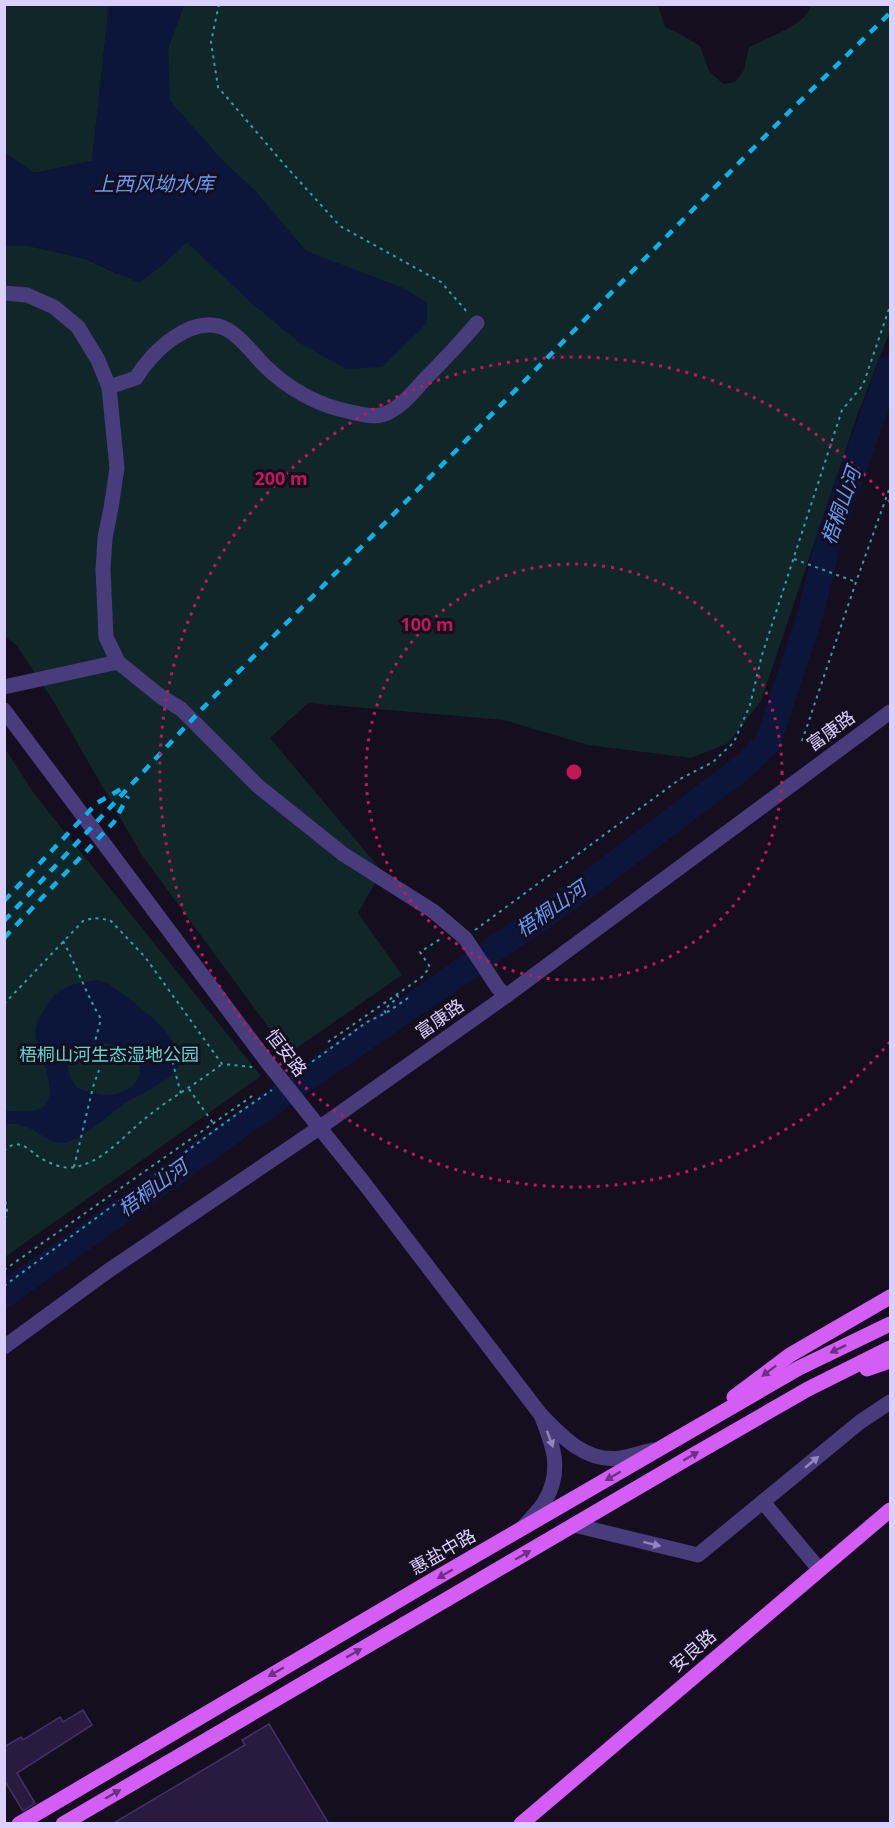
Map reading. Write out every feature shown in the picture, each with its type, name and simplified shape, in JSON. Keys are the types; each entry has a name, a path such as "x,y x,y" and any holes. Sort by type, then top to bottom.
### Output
{"main road":[{"path":"687,1433 790,1354 891,1297"},
{"name":"惠盐中路","path":"19,1824 799,1368 891,1324"},
{"path":"63,1824 808,1389 891,1348"},
{"path":"808,1389 891,1361"},
{"name":"安良路","path":"521,1824 891,1510"}],"street":[{"path":"4,293 27,295 54,307 78,327 98,360 109,387 117,468 105,538 103,569 106,637 118,662 160,696 181,709 258,786 343,854 433,911 467,941 502,992"},
{"path":"109,387 136,378 145,363 177,335 198,326 213,326 227,329 237,336 270,371 309,399 372,417 390,412 406,400 477,324"},
{"path":"4,687 118,662"},
{"name":"恒安路","path":"4,710 268,1063 364,1183 541,1415"},
{"name":"富康路","path":"4,1347 108,1271 319,1127 502,992 891,712"},
{"path":"574,1525 698,1555 860,1422 891,1402"},
{"path":"541,1415 566,1441 578,1449 606,1459 622,1458 663,1447"},
{"path":"520,1530 544,1502 554,1478 553,1444 541,1415"},
{"path":"763,1502 819,1569"}],"path":[{"path":"219,4 211,42 218,87 340,226 441,282 477,324"},
{"path":"467,941 680,779 713,762 734,742 750,705 762,655 842,410 863,384 891,306"},
{"path":"802,741 856,582 891,488"},
{"path":"794,559 856,582"},
{"path":"4,1004 83,921 94,918 110,920 145,957 222,1064"},
{"path":"328,1042 422,976 430,967 420,952 443,937"},
{"path":"63,941 90,1000 101,1018 93,1049 98,1060"},
{"path":"386,1013 384,1010 398,997 396,994"},
{"path":"291,1077 367,1022 386,1013 408,998"},
{"path":"110,1062 125,1057 171,1056 181,1094"},
{"path":"4,1151 15,1144 22,1145 39,1158 54,1164 74,1167 94,1161 147,1117 222,1064 260,1068 268,1063"},
{"path":"74,1167 99,1070"},
{"path":"189,1089 214,1124"},
{"path":"4,1286 273,1089"},
{"path":"4,1270 255,1094"},
{"path":"232,1111 237,1114"},
{"path":"4,1194 7,1210 4,1222"}],"green space":[{"path":"4,5 109,5 92,161 34,173 5,153"},
{"path":"184,5 658,5 665,27 700,46 709,71 723,84 735,82 744,70 749,47 794,25 808,12 811,5 890,5 890,331 858,413 761,701 728,743 691,758 588,745 504,720 308,703 270,738 382,871 358,913 402,975 288,1054 141,854 55,704 17,646 5,636 4,246 29,246 86,259 117,274 159,268 187,242 252,303 300,343 352,270 306,251 255,191 221,159 169,101 168,48"},
{"name":"梧桐山河生态湿地公园","path":"4,747 35,795 261,1076 5,1257"}],"water":[{"name":"上西风坳水库","path":"109,5 184,5 168,48 170,101 221,159 255,191 306,251 406,289 427,303 427,323 382,367 346,369 300,343 252,303 187,242 139,283 86,259 29,246 5,246 5,153 34,173 92,161"},
{"path":"98,980 108,983 154,1020 174,1044 179,1056 178,1067 162,1082 125,1103 78,1137 64,1143 54,1142 24,1126 5,1124 5,1111 33,1111 45,1105 49,1098 50,1088 36,1039 37,1022 53,997 59,992 71,985","holes":["104,1043 124,1048 135,1057 140,1068 138,1079 129,1088 116,1094 98,1094 76,1087 68,1067 71,1054 84,1047"]}],"building":[{"path":"83,1710 92,1725 17,1773 35,1803 23,1811 4,1780 4,1747 21,1737 23,1740 60,1717 63,1722"},
{"path":"269,1724 329,1824 112,1824 245,1745 242,1740"}],"waterway":[{"name":"梧桐山河","path":"4,1295 302,1081 579,891 748,763 768,742 811,612 830,534 890,368"}],"railway":[{"path":"4,921 202,709 787,114 890,13"},
{"path":"4,901 97,803 123,788"},
{"path":"4,938 114,822 128,796"}]}
